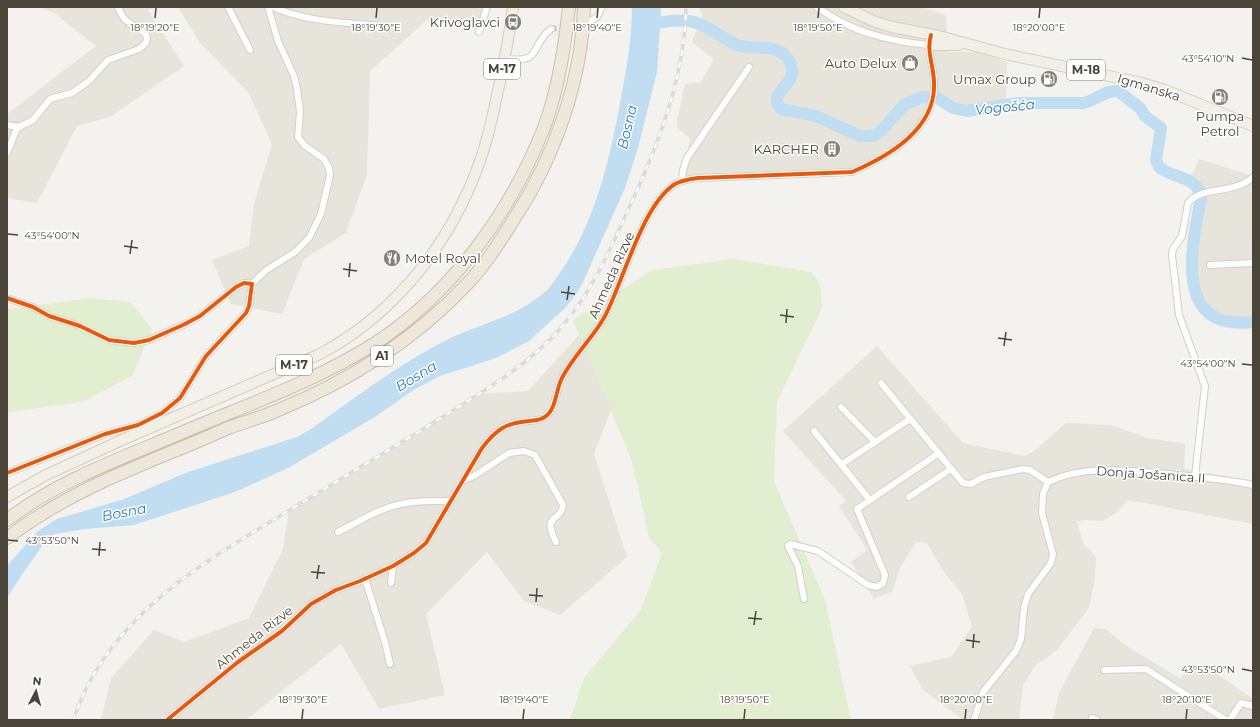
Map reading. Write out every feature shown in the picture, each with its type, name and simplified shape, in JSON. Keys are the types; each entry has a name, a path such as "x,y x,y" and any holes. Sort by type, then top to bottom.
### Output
{"highway":[{"name":"A1","path":"7,520 20,510 85,474 274,394 345,361 374,344 399,326 437,294 467,261 496,220 534,150 543,129 556,83 566,40 569,7"},
{"name":"A1","path":"7,538 29,521 64,499 111,477 228,429 276,412 327,388 375,360 415,332 443,309 468,283 500,242 525,203 543,169 561,126 574,79 584,7"}],"main road":[{"name":"M-17","path":"7,497 120,435 320,354 361,329 398,296 421,268 449,228 471,185 490,130 513,7"},
{"name":"Igmanska","path":"844,7 883,25 930,40 971,44 1038,61 1142,83 1165,90 1253,126"}],"street":[{"path":"7,125 18,126 33,120 50,99 72,92 89,81 108,60 143,46 147,39 146,34 127,23 122,18 118,7"},
{"path":"228,7 250,50"},
{"path":"7,473 120,435 152,418 172,405 180,398 206,356 246,313 251,295 252,284 265,271 295,252 309,238 321,214 330,175 329,168 324,159 304,145 298,137 300,112 294,76 278,41 268,7"},
{"path":"274,7 293,15 379,26"},
{"path":"479,32 487,7"},
{"path":"589,22 597,17 602,7"},
{"path":"818,7 849,27 875,37 930,40"},
{"path":"504,59 518,60 531,56 537,50 540,39 551,29"},
{"name":"Ahmeda Rizve","path":"167,720 238,662 282,631 312,604 336,590 393,566 414,553 426,543 482,448 503,426 516,422 540,420 548,415 561,378 597,330 606,314 647,217 658,199 666,191 682,181 728,176 852,172 873,163 908,138 922,124 932,102 934,90 930,40"},
{"path":"682,181 683,170 687,158 749,67"},
{"path":"7,153 18,126"},
{"path":"1195,476 1205,386 1179,315 1172,255 1173,249 1184,230 1188,203 1194,197 1206,193 1227,190 1245,184 1253,177"},
{"path":"1210,265 1253,263"},
{"path":"7,298 33,307 49,316 80,326 109,340 134,343 149,340 183,325 200,316 236,287 244,284 252,284"},
{"path":"881,383 966,485 984,477 1017,469 1030,470 1048,482 1043,494 1042,513 1053,554 1051,563 1028,594 1024,608 1021,640 1016,651 983,692 974,720"},
{"path":"841,407 875,442"},
{"path":"842,464 910,419"},
{"path":"814,431 869,499"},
{"path":"464,480 474,476 509,453 524,451 535,455 563,505 563,510 550,523 550,530 556,542"},
{"path":"804,599 798,566 788,546 790,544 818,551 868,585 877,587 883,583 885,575 857,509 869,499 939,453"},
{"path":"909,497 952,469"},
{"name":"Donja Jošanica II","path":"1048,482 1067,474 1089,470 1113,469 1195,476 1253,485"},
{"path":"338,532 375,513 401,504 416,501 451,501"},
{"path":"391,583 393,566"},
{"path":"365,579 385,642 390,664"},
{"path":"1104,670 1146,669 1226,720"},
{"path":"1230,720 1241,703 1253,706"}],"shaded area":[{"path":"39,7 159,7 148,10 184,66 110,117 77,126 37,203 7,198 7,114 96,46 54,13"},
{"path":"178,7 488,7 483,28 427,20 370,71 367,174 346,233 304,259 282,314 231,304 212,260 249,246 254,204 272,144 248,92 200,43"},
{"path":"699,7 922,7 946,15 948,52 978,52 1007,62 1006,104 967,111 960,110 946,103 932,102 922,124 890,152 852,172 682,181 690,139 676,126 685,84 701,82 714,59 692,42 702,16"},
{"path":"1199,159 1253,176 1253,322 1231,324 1220,320 1211,315 1195,299 1188,276 1187,253 1194,201 1190,180"},
{"path":"1253,237 1253,261 1210,264 1209,240"},
{"path":"588,325 633,353 594,454 627,557 560,615 524,601 487,552 426,614 445,695 379,709 341,644 246,720 101,720 111,678 154,630 184,642 249,618 283,549 289,510 478,394 528,391"},
{"path":"877,346 963,443 1025,456 1034,451 1066,423 1111,425 1147,438 1185,444 1184,469 1253,481 1253,524 1128,500 1117,512 1103,521 1077,521 1083,543 1096,557 1095,578 1089,608 1057,650 1035,666 1023,685 1019,720 963,720 923,690 910,666 951,657 972,627 962,594 946,575 927,543 916,542 899,570 893,591 874,599 851,562 867,550 839,506 846,501 783,431"},
{"path":"1094,628 1106,629 1125,645 1181,679 1188,664 1217,674 1253,699 1253,720 1053,720 1059,693"}],"green space":[{"path":"734,259 811,272 820,283 822,308 777,402 774,481 825,600 851,720 570,720 584,678 641,610 662,553 649,537 632,461 573,320 653,270"},
{"path":"91,298 130,302 152,329 132,376 84,401 7,413 7,307 10,309"}],"water":[{"name":"Bosna","path":"632,7 661,7 657,72 638,148 625,188 583,282 566,307 529,341 496,358 440,376 415,389 375,417 288,468 235,492 134,525 84,529 55,534 45,542 7,598 7,566 38,531 57,519 124,499 188,472 297,437 311,429 388,374 420,354 451,338 519,310 547,290 572,254 583,233 599,191 616,125 630,43"}],"waterway":[{"name":"Vogošća","path":"646,26 678,20 695,22 738,45 778,50 788,59 792,68 792,75 789,81 777,97 777,102 781,109 816,116 860,136 875,135 882,130 904,105 922,97 936,97 953,108 967,111 1017,103 1084,103 1109,92 1118,91 1140,108 1145,116 1161,128 1156,160 1159,167 1171,174 1191,182 1196,186 1199,192 1201,199 1192,262 1193,283 1199,300 1210,314 1227,322 1253,322"}],"tunnel":[{"path":"551,29 584,23"}],"railway":[{"path":"73,720 82,697 107,654 128,628 151,605 176,584 231,546 490,387 533,355 559,330 571,315 592,283 618,232 644,175 670,104 681,56 685,31 686,7"}],"cycle path":[{"path":"167,720 238,662 282,631 311,604 336,590 393,566 414,553 426,543 482,448 492,436 507,426 521,422 540,420 544,418 552,409 562,378 605,316 643,226 663,194 675,184 698,178 852,172 881,158 908,139 919,127 927,114 933,99 934,77 929,47 931,35"},
{"path":"7,298 33,307 49,316 80,326 109,340 134,343 149,340 183,325 200,316 236,287 244,283 252,284 249,306 246,313 206,356 180,398 162,413 138,425 105,434 7,473"}],"place":[{"name":"Krivoglavci","path":"513,22"},
{"name":"Auto Delux","path":"910,63"},
{"name":"Umax Group","path":"1049,79"},
{"name":"Pumpa Petrol","path":"1220,97"},
{"name":"KARCHER","path":"832,149"},
{"name":"Motel Royal","path":"392,258"}]}
